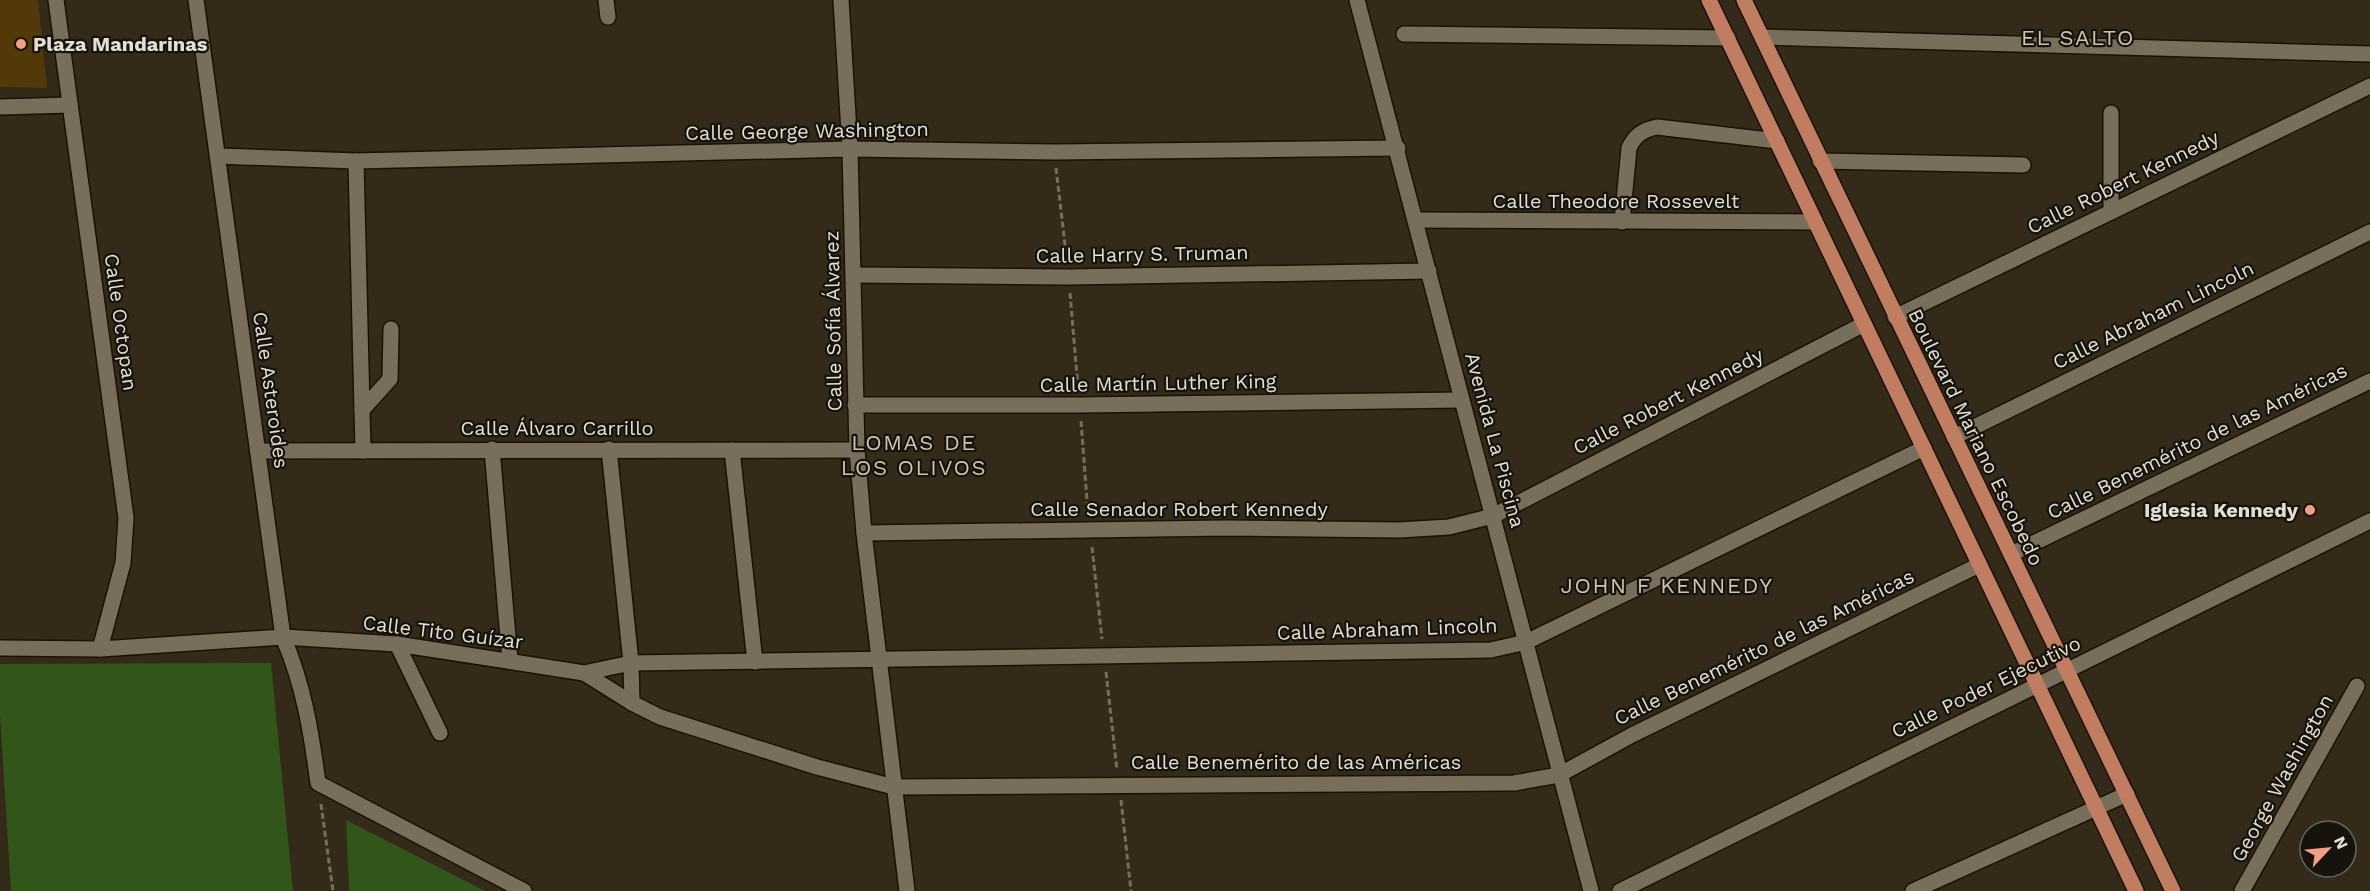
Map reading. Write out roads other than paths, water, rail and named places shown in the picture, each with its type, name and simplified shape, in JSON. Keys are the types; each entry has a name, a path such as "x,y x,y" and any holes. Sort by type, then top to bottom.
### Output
{"main road":[{"path":"1709,0 2136,891"},
{"name":"Boulevard Mariano Escobedo","path":"1744,0 1820,162 2173,891"}],"street":[{"name":"Calle Octopan","path":"56,0 126,518 123,563 100,648"},
{"name":"Calle Asteroides","path":"196,0 283,637 299,674 309,720 318,783 524,891"},
{"path":"606,0 608,17"},
{"name":"Calle Sofía Álvarez","path":"841,0 855,275 857,450 864,533 908,891"},
{"name":"Avenida La Piscina","path":"1357,0 1398,148 1559,775 1591,891"},
{"path":"1404,34 1728,38"},
{"path":"1761,38 2370,54"},
{"name":"Calle Robert Kennedy","path":"1895,317 2370,86"},
{"path":"0,107 70,105"},
{"path":"2111,113 2111,212"},
{"path":"1622,222 1629,148 1633,139 1644,130 1657,127 1777,141"},
{"name":"Calle George Washington","path":"218,156 356,161 850,149 1066,152 1398,148"},
{"path":"356,161 363,451"},
{"path":"1820,162 2023,165"},
{"name":"Calle Theodore Rossevelt","path":"1416,220 1815,222"},
{"name":"Calle Abraham Lincoln","path":"1954,437 2370,232"},
{"name":"Calle Harry S. Truman","path":"855,275 1069,277 1429,271"},
{"name":"Calle Robert Kennedy","path":"1493,516 1864,324"},
{"path":"362,410 390,379 391,329"},
{"name":"Calle Benemérito de las Américas","path":"2011,554 2370,381"},
{"name":"Calle Martín Luther King","path":"855,405 1080,405 1462,400"},
{"name":"Calle Abraham Lincoln","path":"879,659 1416,653 1491,650 1526,642 1924,447"},
{"path":"609,448 631,663 632,703"},
{"name":"Calle Álvaro Carrillo","path":"258,451 609,448 857,450"},
{"path":"492,449 510,661"},
{"path":"732,450 755,662"},
{"name":"Calle Senador Robert Kennedy","path":"864,533 1226,528 1399,530 1449,527 1493,516"},
{"name":"Calle Poder Ejecutivo","path":"1620,891 2370,521"},
{"name":"Calle Benemérito de las Américas","path":"584,673 632,703 660,717 817,767 894,787 1514,783 1559,775 1632,735 1979,565"},
{"name":"Calle Tito Guízar","path":"0,648 100,648 283,637 397,644 584,673 631,663 879,659"},
{"path":"397,644 440,733"},
{"name":"George Washington","path":"2242,891 2357,686"},
{"path":"1913,891 2127,794"}],"place":[{"name":"Plaza Mandarinas","path":"21,44"},
{"name":"Iglesia Kennedy","path":"2310,510"}],"district":[{"name":"EL SALTO","path":"2078,37"},
{"name":"LOMAS DE LOS OLIVOS","path":"914,455"},
{"name":"JOHN F KENNEDY","path":"1667,585"}]}
